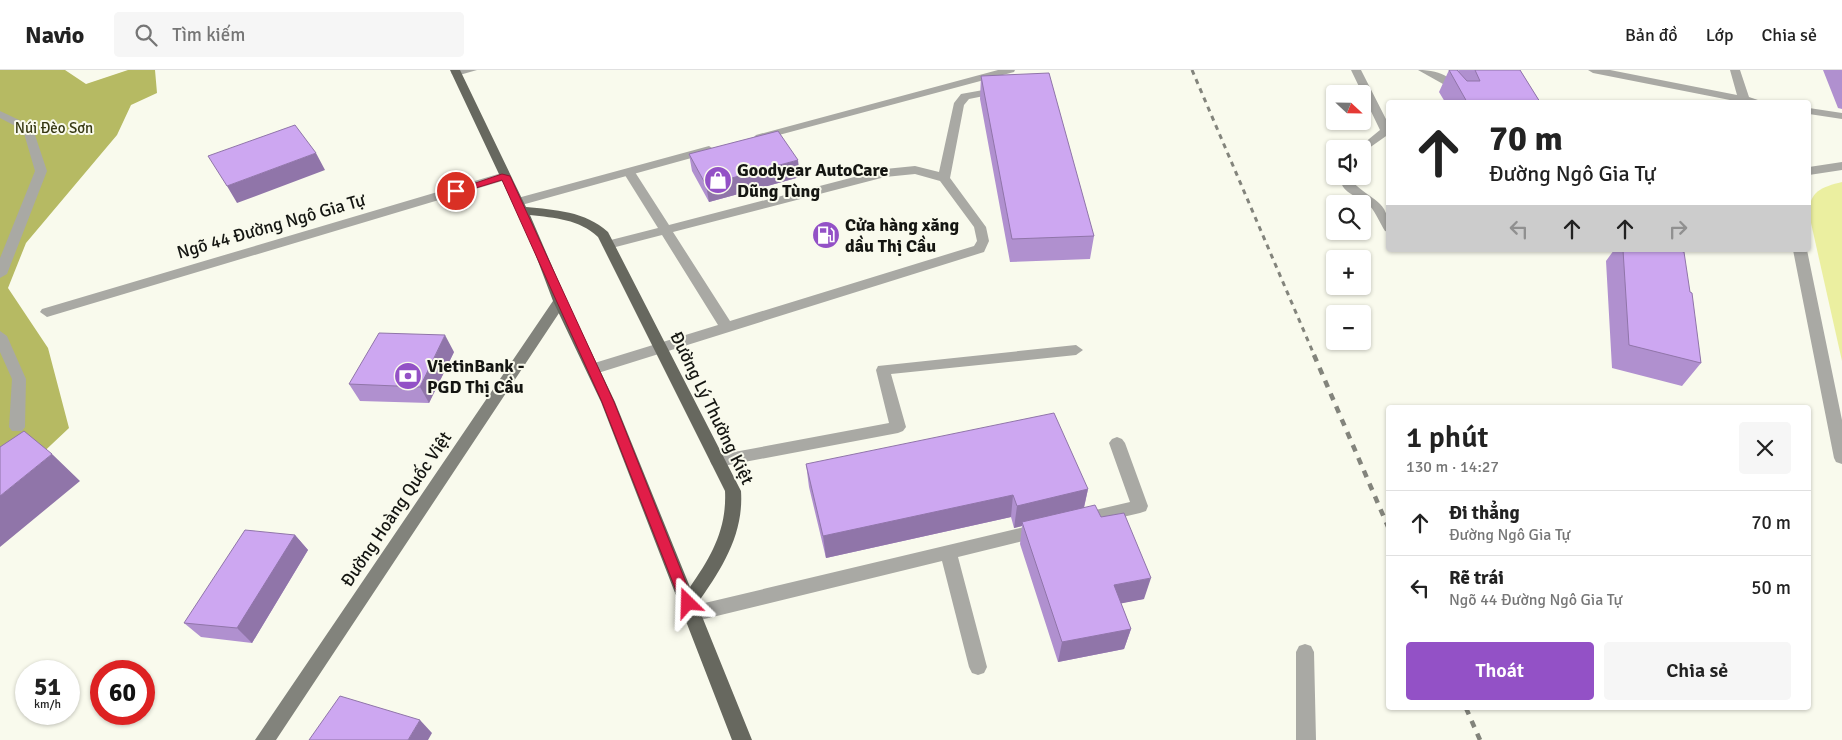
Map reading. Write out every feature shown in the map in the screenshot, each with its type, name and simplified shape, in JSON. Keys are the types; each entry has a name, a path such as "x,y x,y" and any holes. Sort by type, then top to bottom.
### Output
{"main road":[{"path":"456,72 593,369 742,740"},
{"name":"Đường Lý Thường Kiệt","path":"519,206 586,222 596,227 608,245 733,491 736,509 722,549 690,608"},
{"name":"Đường Hoàng Quốc Việt","path":"265,740 560,301"}],"street":[{"path":"456,72 472,70"},
{"path":"750,139 1010,70"},
{"path":"1356,70 1386,129"},
{"path":"1423,70 1443,78 1454,89 1461,100"},
{"path":"1593,70 1739,100"},
{"path":"1735,70 1744,100"},
{"path":"944,178 958,104 965,96 1010,88"},
{"path":"1811,111 1842,116"},
{"path":"0,114 28,128 41,171 0,274"},
{"path":"1371,143 1386,132"},
{"path":"519,206 629,172 722,147"},
{"path":"1811,171 1842,166"},
{"path":"593,369 979,248 983,242 980,227 944,178 929,172 915,170 885,173 608,245"},
{"path":"629,172 726,327"},
{"name":"Ngõ 44 Đường Ngô Gia Tự","path":"47,312 505,176"},
{"path":"1348,185 1352,190 1375,204 1386,223"},
{"path":"1800,252 1842,458"},
{"path":"0,336 18,379 17,427"},
{"path":"718,461 898,427 883,370 1076,350"},
{"path":"690,608 948,552 1140,506 1118,443"},
{"path":"948,552 978,667"},
{"path":"1305,652 1306,740"}],"green space":[{"name":"Núi Đèo Sơn","path":"0,70 65,70 86,84 128,70 155,70 157,93 131,105 117,135 26,243 8,288 48,348 69,428 0,493"},
{"path":"1842,182 1842,361 1811,223 1811,200 1818,191"}],"building":[{"path":"1449,70 1457,70 1467,81 1480,81 1475,70 1520,70 1539,100 1466,100"},
{"path":"1049,73 1094,236 1012,239 981,76"},
{"path":"295,125 316,153 227,186 208,156"},
{"path":"778,131 798,160 706,185 689,154"},
{"path":"1623,252 1684,252 1690,292 1692,293 1701,363 1629,345"},
{"path":"379,333 445,335 420,387 349,384"},
{"path":"1054,413 1088,489 1017,506 1013,495 823,536 806,464"},
{"path":"24,431 52,454 0,496 0,447"},
{"path":"1095,505 1101,517 1124,513 1151,578 1114,585 1131,629 1062,642 1022,522"},
{"path":"245,530 295,535 237,628 184,623"},
{"path":"340,696 420,720 408,740 309,740"}],"railway":[{"path":"1192,70 1315,357"},
{"path":"1314,355 1386,522"},
{"path":"1467,710 1480,740"}],"place":[{"name":"Goodyear AutoCare Dũng Tùng","path":"718,180"},
{"name":"Cửa hàng xăng dầu Thị Cầu","path":"826,235"},
{"name":"VietinBank - PGD Thị Cầu","path":"408,376"}],"route":[{"path":"456,191 505,176 536,240 560,301 608,402 688,603"}]}
